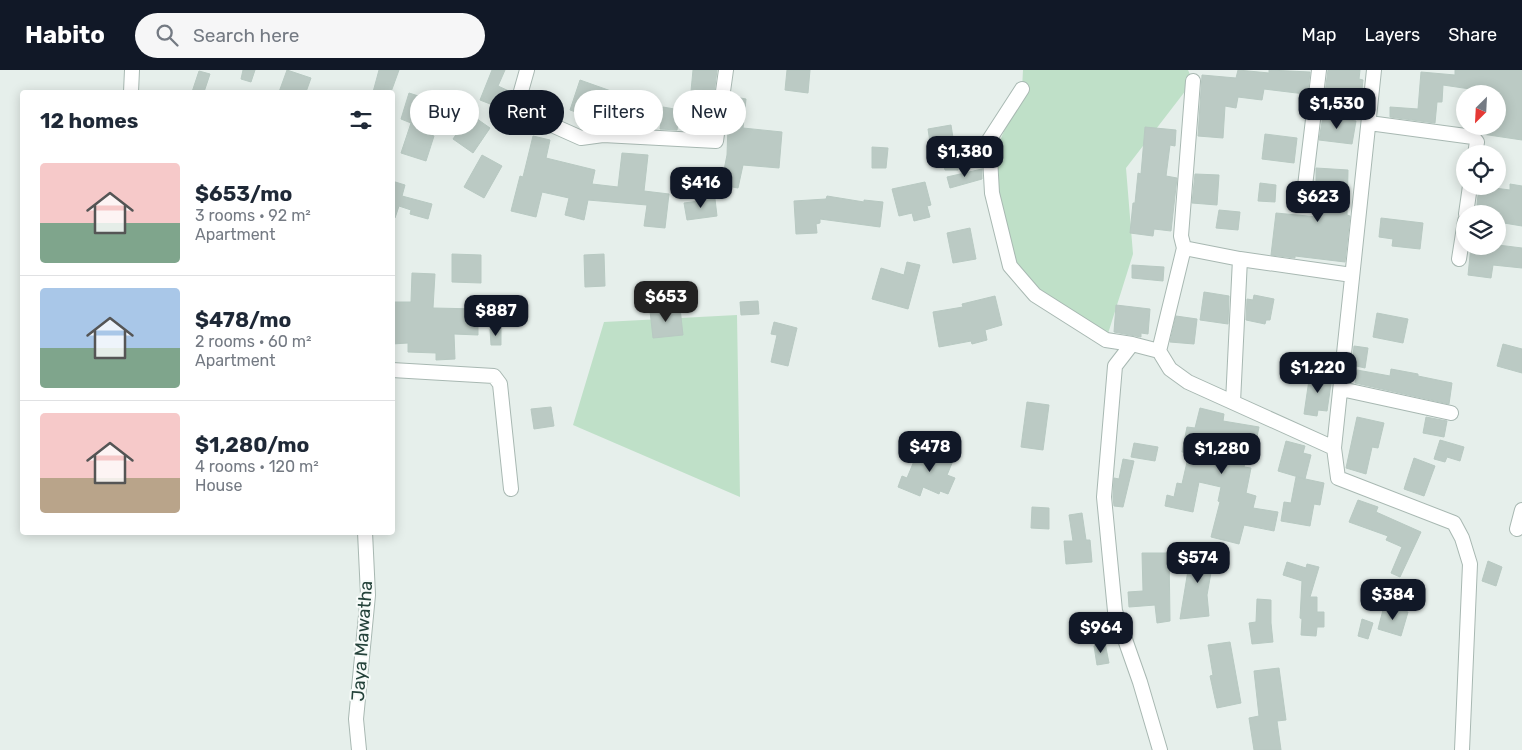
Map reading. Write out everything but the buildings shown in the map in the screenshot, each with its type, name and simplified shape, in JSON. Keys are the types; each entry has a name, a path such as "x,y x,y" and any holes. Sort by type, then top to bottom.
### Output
{"street":[{"path":"131,90 132,70"},
{"path":"527,70 516,109 581,138 603,135 716,142 726,70"},
{"path":"1305,186 1319,70"},
{"path":"1374,70 1334,448 1338,478 1454,523 1462,538 1470,564 1462,750"},
{"path":"1159,351 1184,248 1181,236 1193,81"},
{"path":"1022,89 989,140 992,193 1010,266 1035,295 1106,340 1159,351 1170,369 1188,382 1334,448"},
{"path":"1369,123 1473,137 1477,142 1476,145"},
{"path":"1184,248 1352,275"},
{"path":"1459,259 1460,255"},
{"path":"1233,402 1240,258"},
{"path":"1132,344 1115,366 1104,497 1115,611 1140,682 1160,750"},
{"path":"395,370 494,376 500,384 512,489"},
{"path":"1341,389 1452,413"},
{"path":"1517,529 1522,510"},
{"name":"Jaya Mawatha","path":"359,750 356,719 368,595 365,535"}],"green space":[{"path":"1023,70 1188,70 1193,81 1126,168 1133,254 1106,340 1010,266 990,164 1022,89"},
{"path":"737,315 740,497 573,425 604,322"}]}
